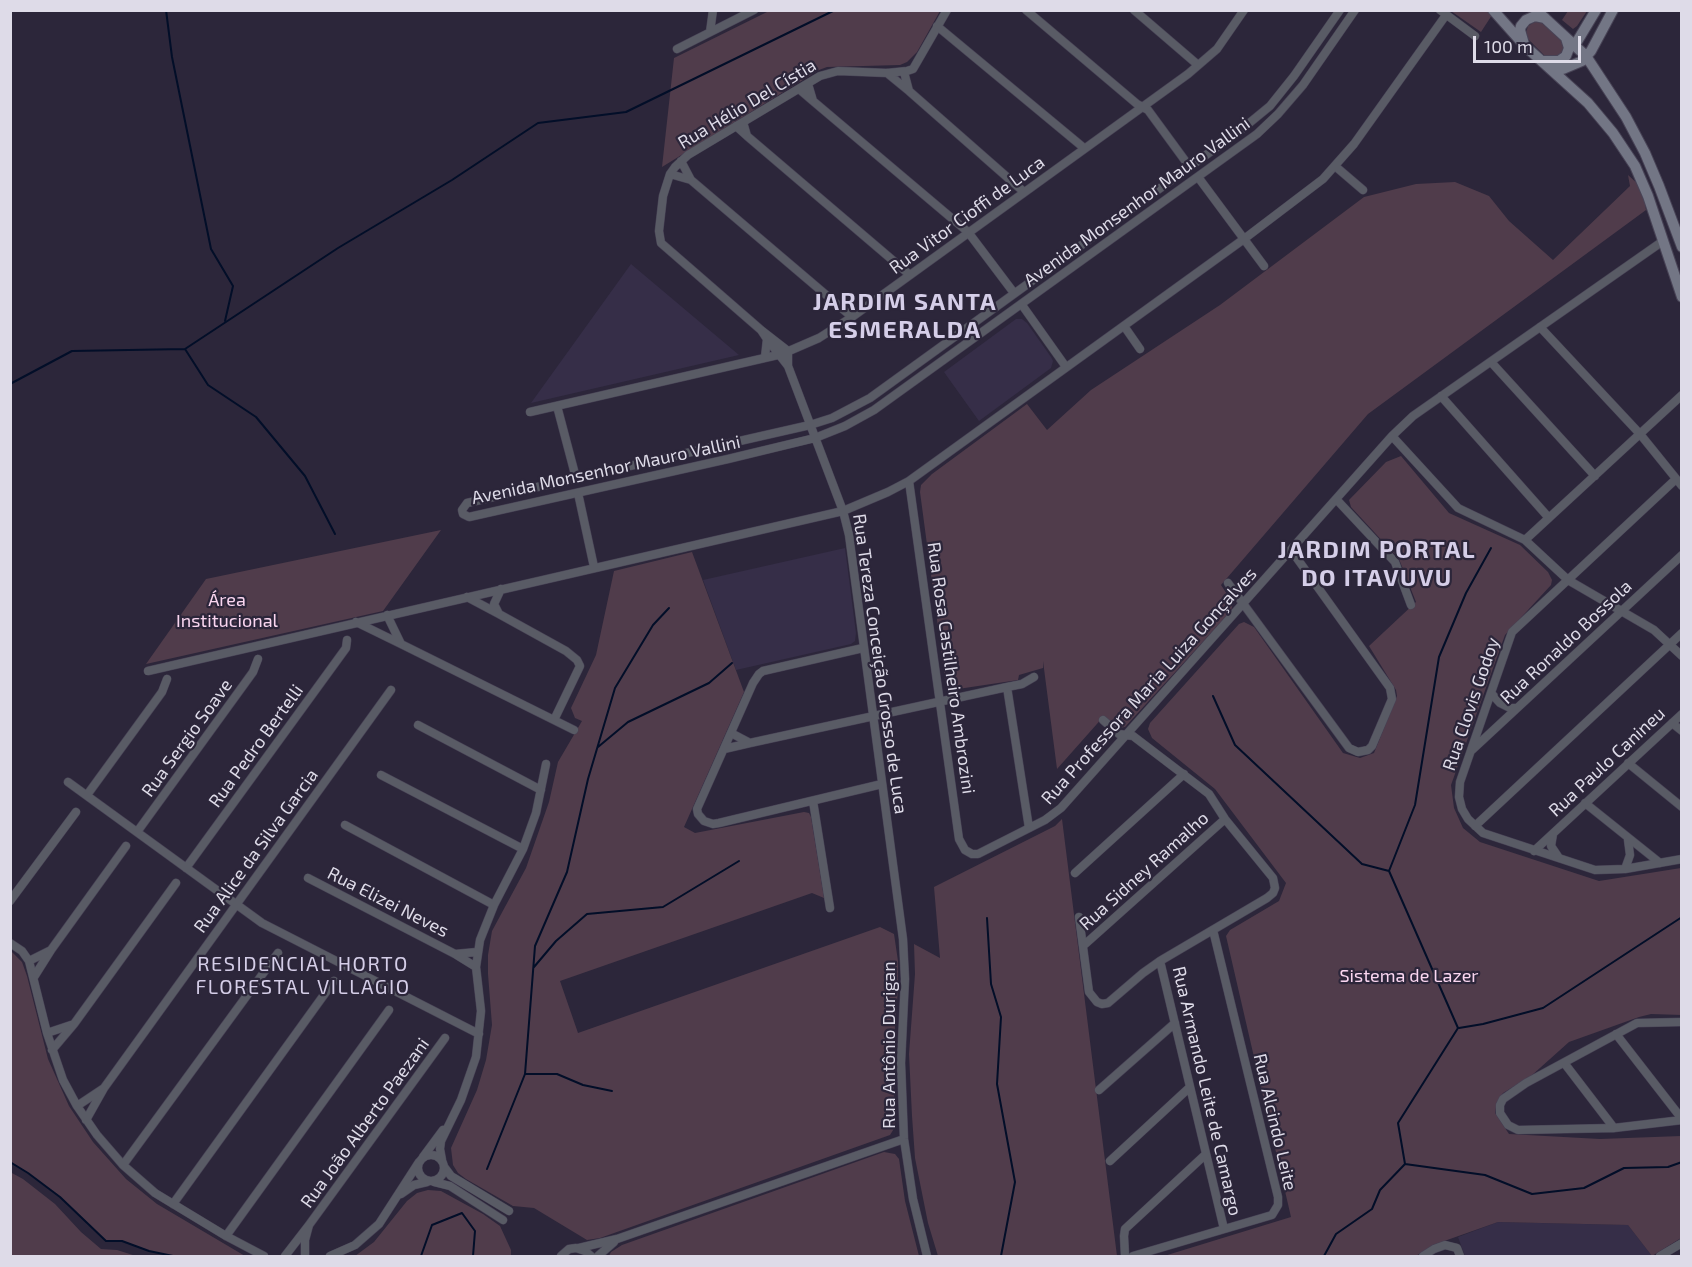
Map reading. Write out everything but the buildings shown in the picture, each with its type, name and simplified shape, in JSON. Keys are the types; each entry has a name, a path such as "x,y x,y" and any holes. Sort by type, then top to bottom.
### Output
{"main road":[{"path":"1493,10 1525,46 1588,103 1613,133 1635,166 1648,196 1682,297"},
{"path":"1575,45 1596,10"},
{"path":"1550,68 1563,69 1577,64 1586,56 1613,10"},
{"path":"1525,46 1520,35 1521,26 1530,17 1540,13 1586,56 1626,117 1645,153 1682,247"},
{"path":"1540,60 1555,62 1566,56 1569,48 1564,35"}],"street":[{"path":"710,32 712,10"},
{"path":"677,49 754,10"},
{"path":"909,91 904,72 913,69 917,64 947,10"},
{"path":"1026,10 1137,104 1148,110 1189,166"},
{"path":"1134,10 1198,65"},
{"name":"Avenida Monsenhor Mauro Vallini","path":"1340,10 1270,106 1242,129 870,398 832,418 810,425 467,503 462,510 463,514 470,517 815,438 845,426 874,410 1257,134 1278,114 1303,84 1355,10"},
{"name":"Rua Vitor Cioffi de Luca","path":"530,412 777,355 819,338 910,275 1198,65 1217,49 1243,11"},
{"path":"148,671 843,511 909,481 1308,191 1335,166 1354,144 1443,13 1475,36"},
{"path":"937,26 1084,148"},
{"name":"Rua Hélio Del Cístia","path":"675,167 704,144 830,72 904,72"},
{"path":"887,73 1024,192"},
{"path":"808,84 813,101"},
{"path":"800,89 968,232 1014,293"},
{"path":"740,124 747,136 910,275"},
{"path":"1335,166 1363,190"},
{"path":"675,167 852,316"},
{"path":"675,167 692,180"},
{"name":"Rua Tereza Conceição Grosso de Luca","path":"675,167 666,182 659,239 663,246 788,351 788,366 843,511 849,535 903,939"},
{"path":"1198,177 1264,266"},
{"name":"Rua Professora Maria Luiza Gonçalves","path":"972,854 984,852 1054,815 1244,605 1392,436 1413,416 1663,241"},
{"path":"1022,305 1066,367"},
{"path":"1124,326 1140,349"},
{"path":"1540,327 1640,434 1679,483"},
{"name":"Rua Tereza Conceição Grosso de Luca","path":"761,330 777,355 788,366"},
{"path":"765,357 767,339"},
{"path":"1491,362 1595,476"},
{"path":"1441,396 1549,518"},
{"path":"1525,540 1681,396"},
{"path":"557,406 576,478"},
{"path":"1392,436 1464,513 1525,540 1568,580 1654,630 1682,656"},
{"name":"Rua Rosa Castilheiro Ambrozini","path":"909,481 959,839 962,847 972,854"},
{"name":"Rua Clovis Godoy","path":"1475,826 1462,809 1459,797 1460,782 1512,632 1679,483"},
{"path":"578,493 594,567"},
{"path":"1336,499 1395,562 1411,605"},
{"path":"1227,583 1348,748 1358,752 1368,750 1372,746 1392,699 1390,687 1291,550"},
{"name":"Rua Ronaldo Bossola","path":"1471,750 1682,555"},
{"path":"494,604 501,589"},
{"path":"488,592 499,614"},
{"path":"467,597 566,651 577,660 580,666 554,720"},
{"path":"1633,600 1631,607 1635,620"},
{"path":"1603,601 1608,613 1607,624"},
{"path":"383,616 377,626 387,636"},
{"path":"383,616 400,644"},
{"path":"356,622 574,730"},
{"path":"1682,633 1475,826 1492,837 1600,871 1682,860"},
{"name":"Rua Pedro Bertelli","path":"186,868 346,648 347,640"},
{"path":"863,648 763,671 759,674 698,805 698,814 704,821 713,824 882,784"},
{"name":"Rua Sergio Soave","path":"137,832 253,672 258,659"},
{"path":"724,749 1022,684 1034,677"},
{"path":"87,795 162,692 167,679"},
{"path":"1007,687 1029,828"},
{"name":"Rua Alice da Silva Garcia","path":"86,1120 104,1088 391,690"},
{"path":"1491,693 1505,706 1517,708"},
{"name":"Rua Paulo Canineu","path":"1534,851 1682,714"},
{"path":"1079,917 1089,992 1097,1002 1102,1004 1108,1003 1160,961 1267,898 1275,888 1273,878 1225,819 1209,794 1133,736 1119,734 1103,720"},
{"path":"1672,723 1682,731"},
{"path":"418,725 541,790"},
{"path":"731,734 750,743"},
{"path":"1628,763 1682,807"},
{"path":"431,1182 442,1176 440,1145 466,1088 476,1057 481,1011 477,952 494,905 523,849 536,813 546,764"},
{"path":"1075,873 1184,774"},
{"path":"381,775 523,849"},
{"path":"68,782 262,923 479,1034"},
{"path":"813,801 830,908"},
{"path":"1585,803 1660,863"},
{"path":"10,901 76,812"},
{"name":"Rua Sidney Ramalho","path":"1083,946 1225,819"},
{"path":"345,825 494,905"},
{"name":"Rua Paulo Canineu","path":"1553,833 1551,846 1559,859"},
{"path":"1628,838 1639,854 1643,866"},
{"path":"1625,868 1630,855 1628,838"},
{"path":"34,977 126,846"},
{"name":"Rua Elizei Neves","path":"308,878 477,967"},
{"path":"52,1050 74,1024 176,883"},
{"name":"Rua Alcindo Leite","path":"1133,1257 1272,1215 1276,1211 1278,1197 1213,930"},
{"name":"Rua Antônio Durigan","path":"903,939 905,979 901,1083 904,1139 913,1199 927,1257"},
{"path":"10,943 26,955 29,961 47,1033 63,1080 76,1106 97,1136 123,1165 155,1193 264,1257"},
{"path":"29,961 51,950"},
{"name":"Rua Elizei Neves","path":"455,954 477,952"},
{"path":"123,1165 278,953"},
{"name":"Rua Armando Leite de Camargo","path":"1160,961 1224,1229"},
{"path":"173,1204 334,981"},
{"path":"226,1236 389,1010"},
{"path":"1099,1090 1175,1023"},
{"path":"1681,1024 1637,1023 1565,1064 1526,1083 1503,1099 1500,1113 1508,1125 1518,1130 1614,1128 1682,1119"},
{"path":"47,1033 74,1024"},
{"path":"1616,1034 1682,1119"},
{"name":"Rua João Alberto Paezani","path":"285,1257 445,1038"},
{"path":"1565,1064 1614,1128"},
{"path":"1110,1161 1190,1087"},
{"name":"Rua Alice da Silva Garcia","path":"76,1106 104,1088"},
{"path":"330,1257 355,1245 379,1224 451,1119"},
{"path":"561,1257 569,1249 617,1239 904,1139"},
{"path":"1125,1257 1125,1229 1206,1154"},
{"path":"431,1182 420,1176 418,1169 421,1160 432,1155 443,1164 451,1176 509,1211"},
{"path":"390,1207 410,1187 419,1183 431,1182 450,1186 503,1220"},
{"name":"Rua João Alberto Paezani","path":"305,1257 305,1239 309,1225"},
{"path":"598,1257 617,1239"},
{"path":"1660,1257 1682,1244"},
{"path":"1423,1257 1445,1245 1457,1248 1461,1257"},
{"path":"579,1248 591,1257"}],"shaded area":[{"path":"631,264 739,355 531,403"},
{"path":"1016,319 1022,319 1027,323 1051,357 1053,361 1051,368 979,421 944,372"},
{"path":"845,548 856,633 855,641 851,644 736,670 703,580"},
{"path":"1498,1222 1628,1225 1652,1256 1465,1256 1458,1237"}],"green space":[{"path":"769,11 940,11 917,52 907,62 900,65 827,67 819,70 662,167 674,58"},
{"path":"1451,11 1488,11 1492,15 1481,32"},
{"path":"1568,11 1587,11 1573,29 1562,20"},
{"path":"1536,21 1543,22 1564,42 1566,47 1561,56 1545,56 1525,36 1528,26"},
{"path":"1628,175 1639,185 1646,210 1368,414 1221,585 1233,603 1231,611 1125,727 1119,728 1104,716 1057,769 1043,661 1043,668 1019,675 1018,680 958,689 949,687 945,680 920,492 921,485 932,474 1027,404 1047,430 1091,390 1220,305 1364,197 1416,184 1455,182 1489,196 1509,221 1553,260 1630,186"},
{"name":"Sistema de Lazer","path":"1401,456 1449,513 1520,545 1548,572 1552,580 1551,585 1505,635 1451,785 1454,808 1463,828 1480,842 1599,881 1681,868 1682,1015 1651,1014 1569,1042 1531,1076 1503,1093 1497,1102 1495,1113 1509,1134 1600,1139 1681,1136 1681,1238 1652,1256 1628,1225 1498,1222 1433,1245 1416,1256 1164,1256 1291,1217 1226,936 1230,930 1279,901 1286,883 1215,789 1152,738 1148,729 1150,723 1239,624 1244,622 1254,627 1343,753 1360,758 1374,753 1397,696 1396,690 1369,646 1416,602 1399,559 1351,507 1349,500 1386,462"},
{"name":"Área Institucional","path":"441,530 383,611 146,664 206,579"},
{"path":"692,552 744,692 684,827 695,833 804,812 809,813 824,898 812,893 560,981 578,1033 880,927 894,934 898,961 893,1052 895,1127 890,1135 600,1238 587,1240 534,1208 513,1206 466,1179 453,1165 451,1148 477,1090 486,1060 492,1025 488,955 492,931 526,868 549,802 558,762 582,721 575,718 571,708 596,655 614,571"},
{"path":"1062,819 1117,1256 938,1256 928,1223 915,1158 909,1054 915,974 914,944 940,958 934,887 1055,826"},
{"path":"11,951 22,962 27,976 48,1059 69,1106 93,1142 126,1179 157,1204 245,1256 173,1256 149,1251 122,1241 106,1241 60,1197 11,1162"},
{"path":"884,1152 895,1154 899,1159 905,1201 919,1256 609,1256 622,1245"},
{"path":"10,1172 23,1179 55,1204 81,1232 101,1249 117,1250 136,1256 11,1256"},
{"path":"428,1190 441,1191 500,1226 511,1250 511,1256 355,1256 374,1242 407,1201 417,1193"}],"waterway":[{"path":"166,10 172,57 211,249 233,286 225,321"},
{"path":"10,384 72,351 185,349 338,248 452,180 538,123 626,112 835,10"},
{"path":"185,349 208,385 256,417 305,476 335,534"},
{"path":"1389,871 1415,805 1439,657 1466,593 1491,548"},
{"path":"487,1169 525,1074 535,946 567,872 588,779 615,688 653,625 669,608"},
{"path":"598,747 628,722 709,683 732,663"},
{"path":"1213,696 1235,745 1362,864 1389,871 1458,1028 1398,1123 1405,1164 1380,1190 1372,1209 1336,1234 1324,1256"},
{"path":"534,967 556,941 587,914 663,907 739,861"},
{"path":"1459,1028 1543,1008 1682,917"},
{"path":"987,918 991,984 1001,1017 997,1084 1015,1182 1001,1256"},
{"path":"525,1074 557,1074 583,1085 612,1091"},
{"path":"10,1162 60,1197 106,1241 122,1241 149,1251 173,1256"},
{"path":"1405,1164 1485,1175 1532,1194 1584,1188 1624,1168 1668,1167 1682,1162"},
{"path":"421,1256 432,1225 462,1213 475,1231 473,1256"}],"district":[{"name":"JARDIM SANTA ESMERALDA","path":"905,316"},
{"name":"JARDIM PORTAL DO ITAVUVU","path":"1377,564"},
{"name":"RESIDENCIAL HORTO FLORESTAL VILLAGIO","path":"303,976"}]}
